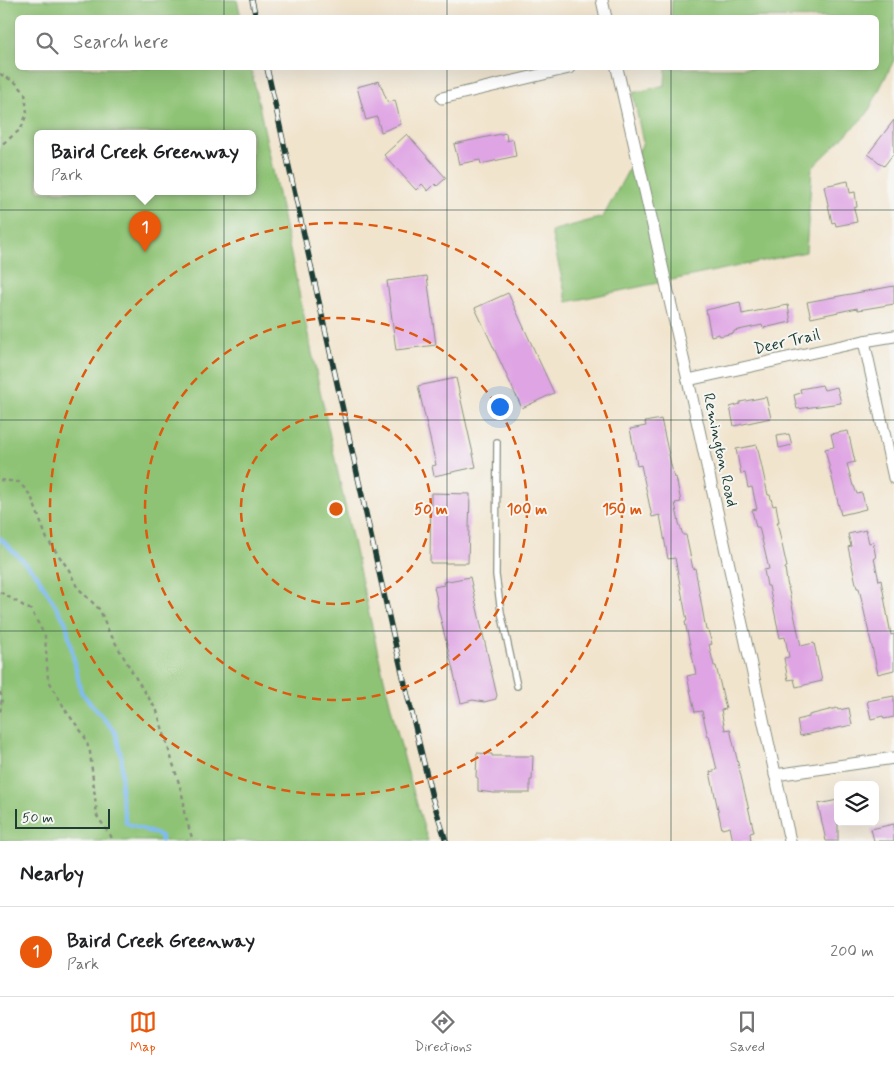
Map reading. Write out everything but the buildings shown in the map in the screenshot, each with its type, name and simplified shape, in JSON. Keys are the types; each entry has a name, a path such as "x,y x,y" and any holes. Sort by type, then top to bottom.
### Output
{"street":[{"path":"602,0 605,15"},
{"path":"442,98 561,70"},
{"name":"Remington Road","path":"617,70 790,841"},
{"name":"Deer Trail","path":"688,380 894,336"},
{"path":"864,341 894,478"},
{"path":"775,775 894,758"}],"lane":[{"path":"497,442 496,575 501,612 517,686"}],"path":[{"path":"0,74 15,82 25,93 27,113 21,129 0,146"},
{"path":"0,480 19,482 31,496 47,539 69,570 77,587 100,610 108,630 157,711 182,790 184,812 193,841"},
{"path":"0,592 31,610 44,636 48,680 66,711 84,735 90,752 97,816 111,836 112,841"},
{"path":"0,692 2,698 0,712"}],"green space":[{"path":"0,0 237,0 241,15 15,15 15,70 251,70 376,646 395,724 428,841 0,841"},
{"path":"672,0 894,0 894,60 867,114 812,168 806,252 567,302 551,231 603,217 643,143 633,93 665,85 666,70 879,70 879,15 671,15"}],"waterway":[{"path":"0,538 37,575 66,623 81,692 115,732 122,758 121,795 126,823 161,836 162,841"}],"railway":[{"path":"252,0 255,15"},
{"path":"267,70 391,626 432,797 446,841"}],"place":[{"name":"Baird Creek Greenway","path":"145,252"}]}
